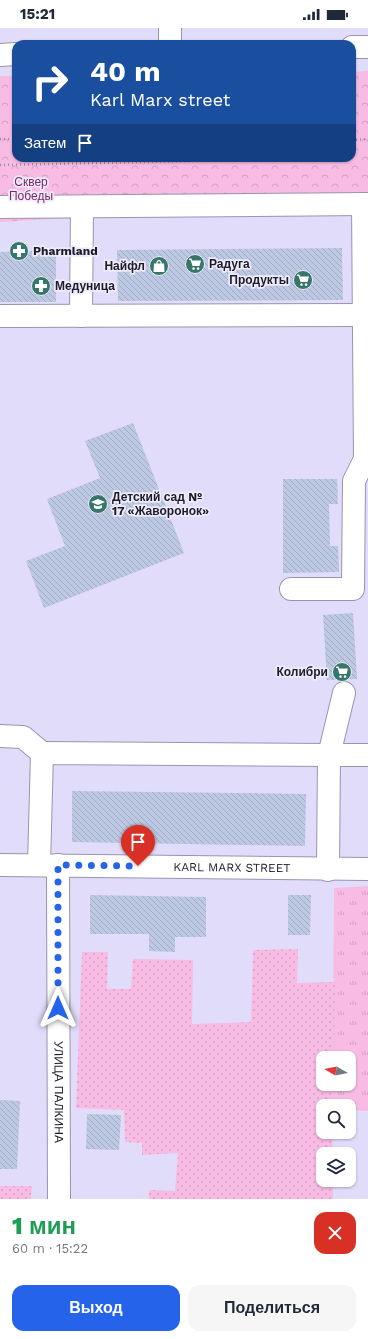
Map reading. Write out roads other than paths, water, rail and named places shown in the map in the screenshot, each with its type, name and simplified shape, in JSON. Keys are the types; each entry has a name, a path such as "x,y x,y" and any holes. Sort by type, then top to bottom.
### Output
{"street":[{"path":"170,28 170,40"},
{"path":"356,47 368,47"},
{"path":"0,55 12,54"},
{"path":"0,208 366,204 365,459 354,481 353,589 291,589"},
{"path":"81,316 82,207"},
{"path":"0,316 366,315"},
{"path":"328,870 329,755 344,693"},
{"path":"0,736 24,737 42,753 368,755"},
{"name":"УЛИЦА ПАЛКИНА","path":"42,753 49,865 58,1199"},
{"name":"KARL MARX STREET","path":"0,865 328,870 368,869"}],"place":[{"name":"Pharmland","path":"19,251"},
{"name":"Радуга","path":"195,264"},
{"name":"Найфл","path":"159,266"},
{"name":"Продукты","path":"303,280"},
{"name":"Медуница","path":"41,286"},
{"name":"Детский сад № 17 «Жаворонок»","path":"98,504"},
{"name":"Колибри","path":"342,672"}],"park label":[{"name":"Сквер Победы","path":"31,189"}]}
